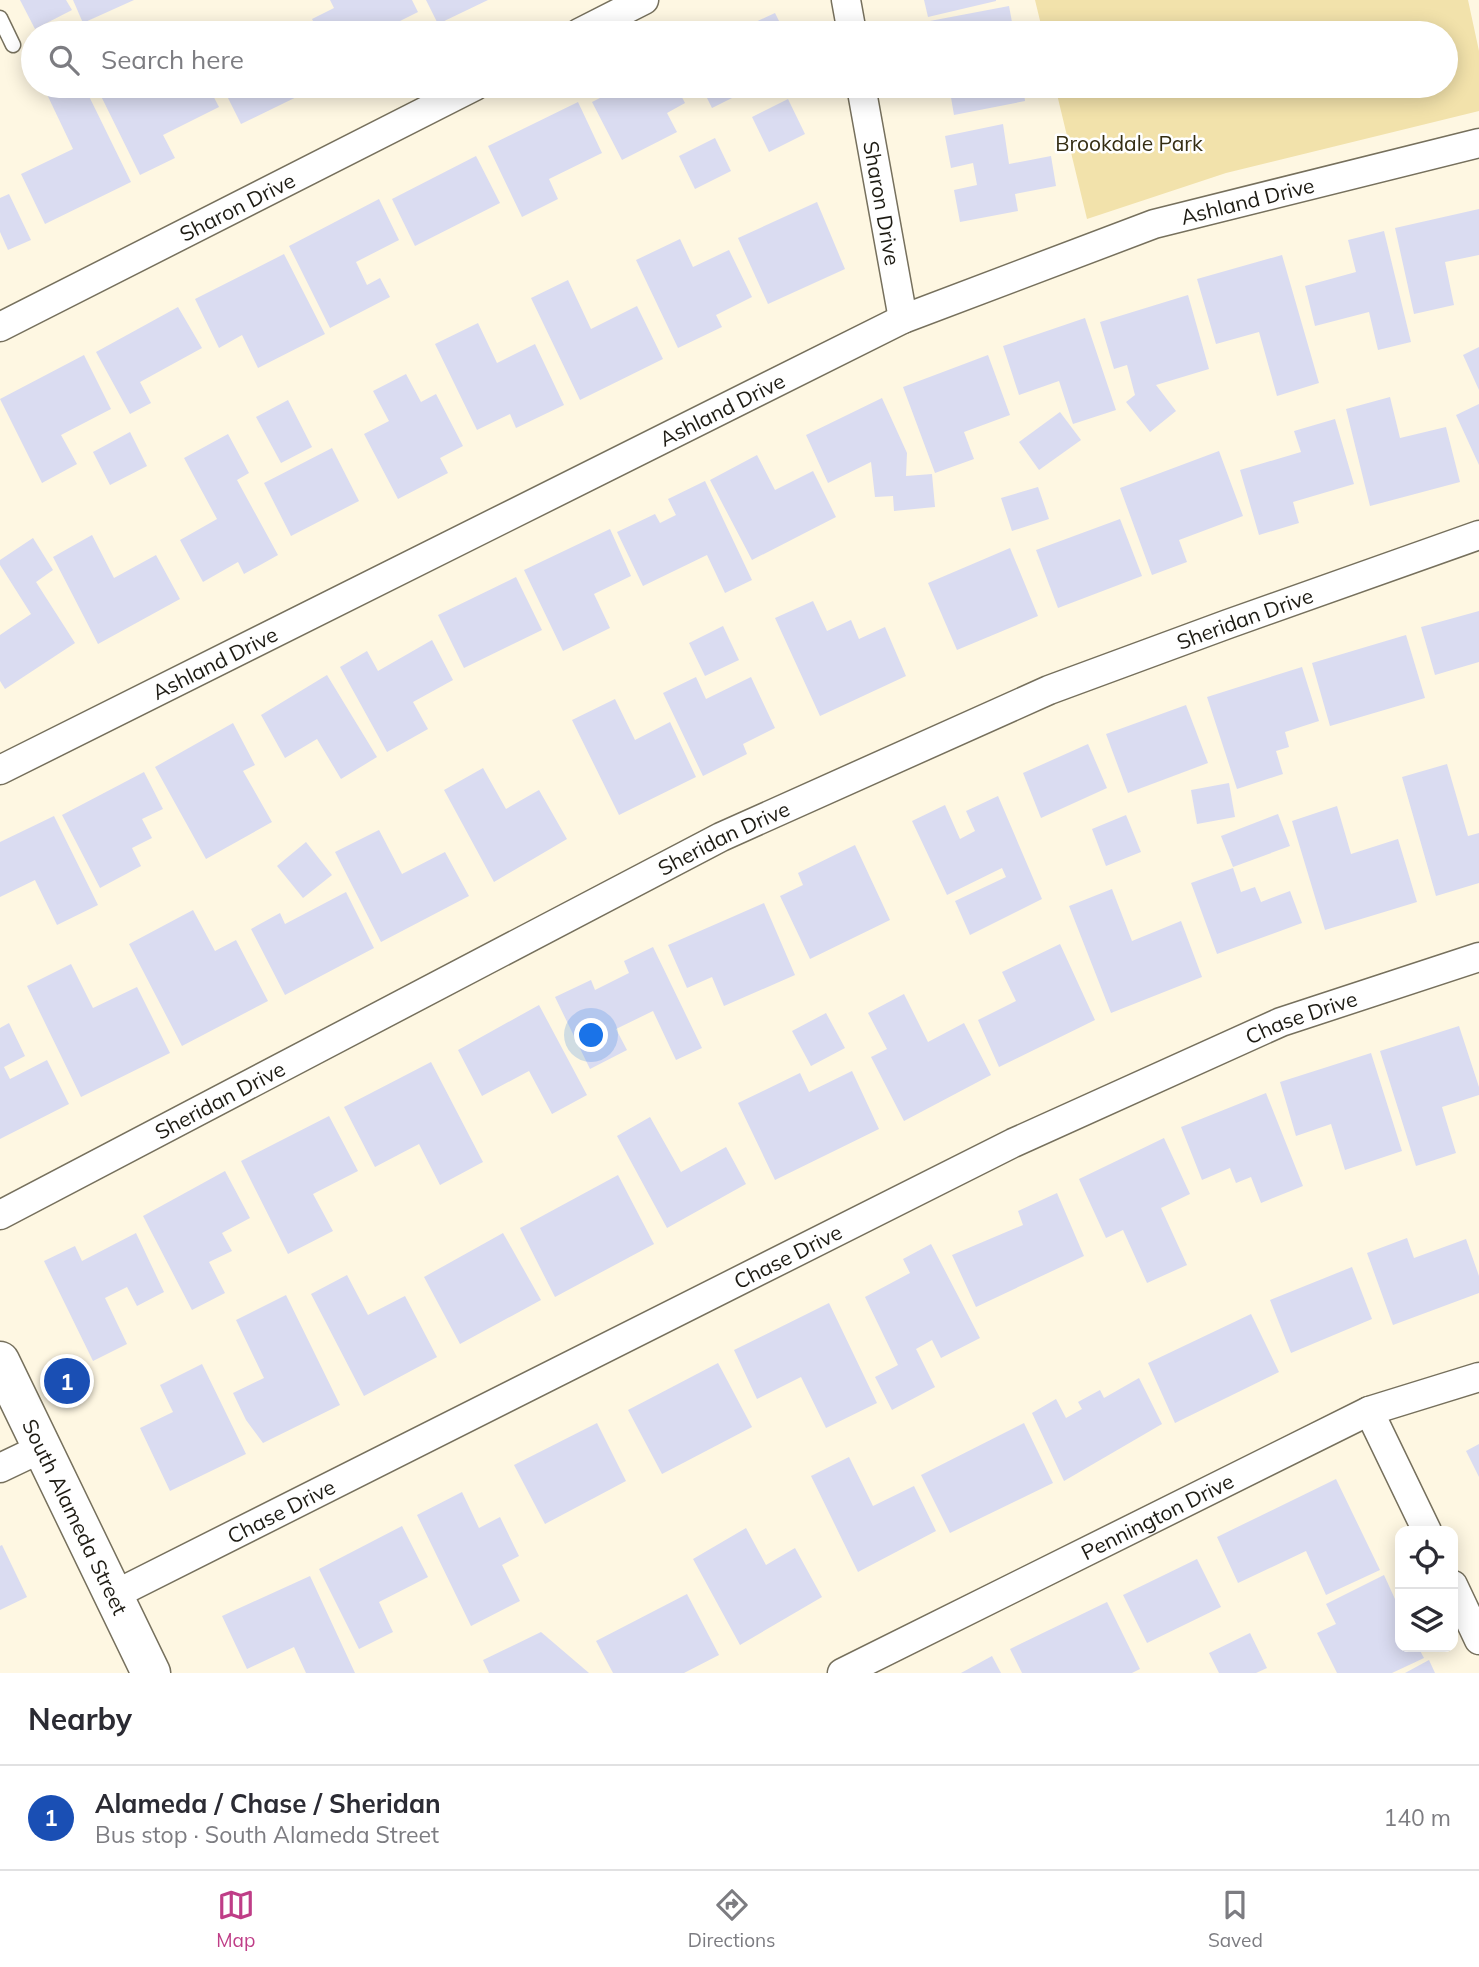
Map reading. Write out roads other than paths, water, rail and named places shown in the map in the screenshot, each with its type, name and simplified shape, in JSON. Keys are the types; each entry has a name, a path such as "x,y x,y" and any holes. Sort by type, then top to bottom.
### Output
{"main road":[{"name":"South Alameda Street","path":"0,1361 152,1673"}],"street":[{"path":"603,21 644,0"},
{"path":"846,0 850,21"},
{"name":"Sharon Drive","path":"0,327 451,98"},
{"name":"Sharon Drive","path":"863,98 903,319"},
{"name":"Ashland Drive","path":"0,770 903,319 1154,224 1479,144"},
{"name":"Sheridan Drive","path":"0,1215 721,837 1049,690 1479,535"},
{"name":"Chase Drive","path":"114,1595 1013,1143 1281,1022 1479,957"},
{"name":"Pennington Drive","path":"842,1673 1369,1411 1479,1377"},
{"path":"1369,1411 1425,1526"},
{"path":"0,1468 42,1448"},
{"path":"1455,1589 1479,1640"}],"lane":[{"path":"0,18 12,45"}],"place":[{"name":"Alameda / Chase / Sheridan","path":"67,1381"}],"park label":[{"name":"Brookdale Park","path":"1129,143"}]}
